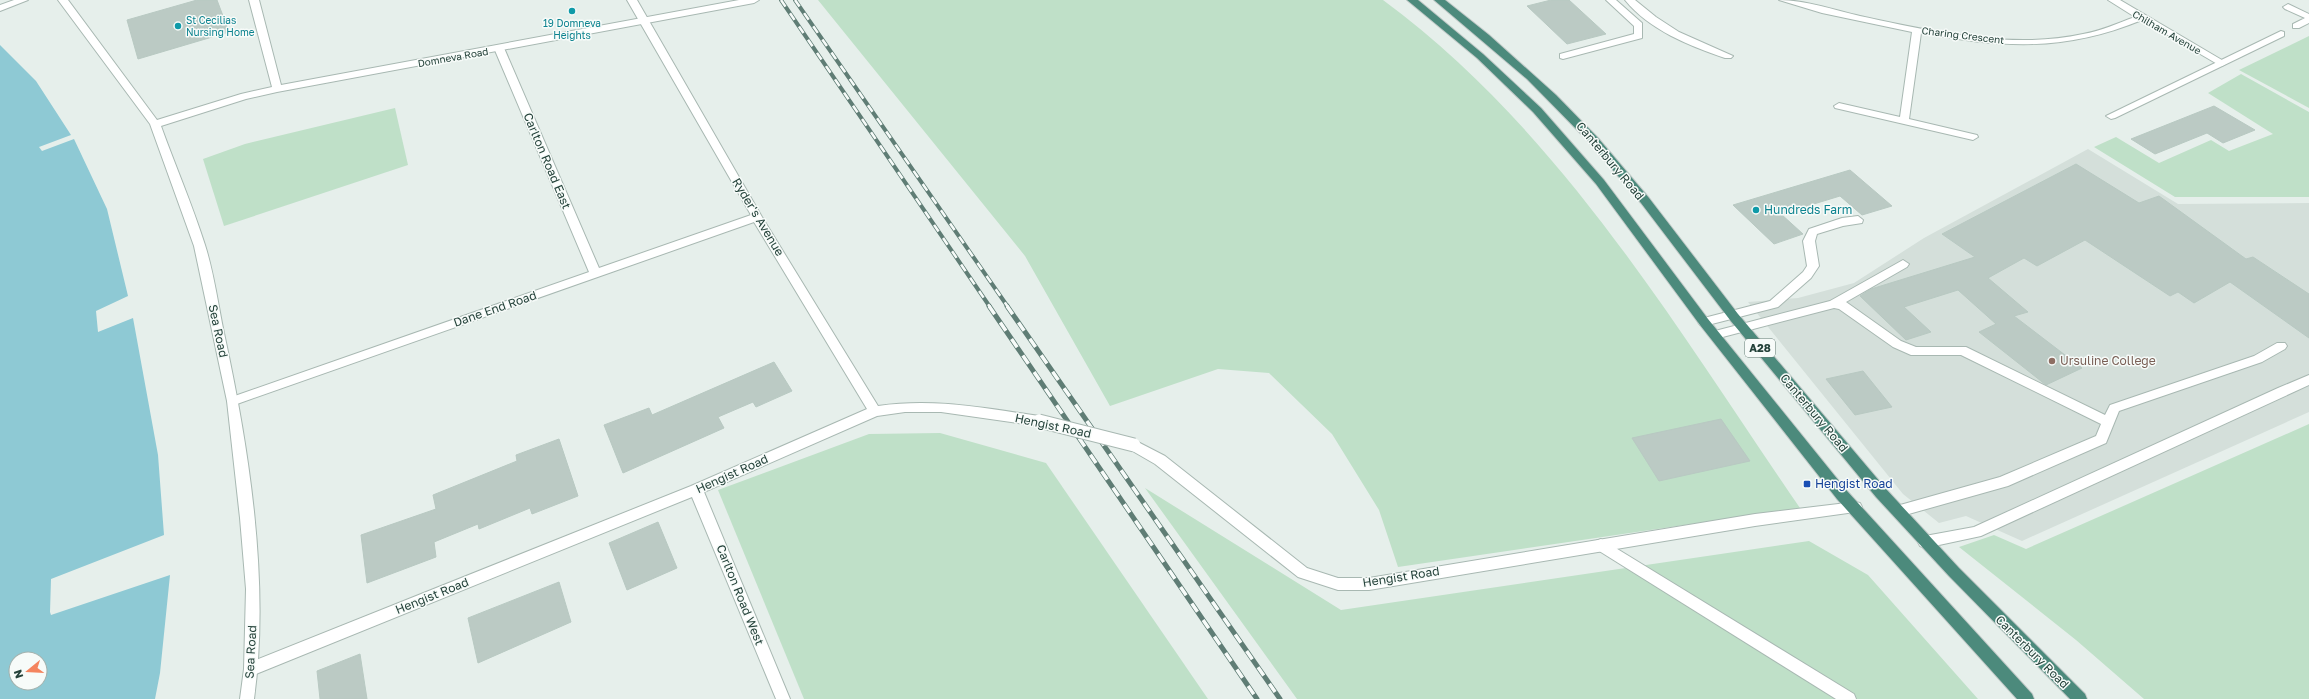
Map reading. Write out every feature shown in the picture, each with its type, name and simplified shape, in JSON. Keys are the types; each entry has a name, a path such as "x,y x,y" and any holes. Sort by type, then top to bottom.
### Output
{"highway":[{"name":"Canterbury Road","path":"1412,0 1480,56 1537,110 1600,182 1704,322 1842,495 2027,699"},
{"name":"Canterbury Road","path":"1439,0 1501,48 1560,104 1614,163 1743,328 1925,542 2006,626 2080,699"}],"street":[{"path":"0,8 23,0"},
{"name":"Sea Road","path":"63,0 155,124 200,246 233,401 247,518 253,589 251,669 247,699"},
{"path":"256,0 277,88"},
{"name":"Ryder's Avenue","path":"632,0 758,217 875,411"},
{"path":"1563,56 1639,36 1638,25 1611,0"},
{"path":"1630,0 1651,19 1682,39 1728,56"},
{"name":"Charing Crescent","path":"1784,0 1917,30 1984,40 2038,43 2074,39 2111,29 2142,17"},
{"name":"Chilham Avenue","path":"2113,0 2222,63"},
{"name":"Domneva Road","path":"155,124 244,96 277,88 750,1"},
{"path":"2288,7 2309,19"},
{"path":"2296,26 2309,19"},
{"path":"1904,121 1917,30"},
{"path":"2111,116 2280,34"},
{"name":"Carlton Road East","path":"499,48 596,274"},
{"path":"1839,106 1973,137"},
{"name":"Dane End Road","path":"233,401 758,217"},
{"path":"1704,322 1774,304 1807,275 1813,266 1809,240 1813,232 1842,222 1858,220"},
{"path":"1715,336 1834,304 1903,264"},
{"path":"1834,304 1842,306 1897,344 1915,352 1962,350 2108,422"},
{"path":"1898,511 2003,482 2101,439 2114,408 2258,359 2281,346"},
{"path":"1925,542 1976,532 2282,391 2309,380"},
{"name":"Hengist Road","path":"251,669 696,490 875,411 905,407 941,407 1039,421 1134,445 1160,460 1303,573 1338,584 1369,584 1755,520 1854,508"},
{"name":"Carlton Road West","path":"696,490 783,699"},
{"path":"1601,545 1849,699"}],"shaded area":[{"name":"Ursuline College","path":"2088,149 2178,204 2309,203 2309,412 2022,541 1966,516 1939,523 1903,494 1748,302 1798,298 1854,283 1924,238"}],"green space":[{"path":"818,0 1383,0 1447,52 1506,109 1561,171 1612,236 1661,303 1800,508 1398,567 1379,510 1332,434 1269,373 1218,369 1110,406 1025,256"},
{"path":"2309,36 2309,108 2239,70"},
{"path":"2241,74 2309,112 2309,197 2175,197 2094,147 2116,137 2159,163 2211,140 2229,151 2273,134 2208,93"},
{"path":"395,108 408,165 224,226 203,159 245,144"},
{"path":"2309,424 2309,699 2144,699 2076,640 1959,547 1994,535 2026,549"},
{"path":"940,433 1046,463 1208,699 804,699 718,490 869,434"},
{"path":"1145,488 1341,610 1809,541 1868,575 1978,699 1297,699"}],"water":[{"path":"0,45 36,81 71,135 39,147 42,151 74,139 107,209 128,296 96,311 98,332 133,318 158,455 164,535 51,579 50,612 51,615 170,575 160,673 155,699 0,699"}],"building":[{"name":"St Cecilias Nursing Home","path":"197,0 217,0 229,32 138,59 127,20"},
{"path":"1551,0 1569,0 1606,34 1567,44 1527,6"},
{"path":"2214,106 2255,130 2223,143 2207,133 2155,154 2131,139"},
{"path":"2076,164 2139,203 2159,196 2246,259 2253,257 2309,294 2309,338 2230,282 2194,303 2178,292 2170,296 2085,240 2037,266 2024,258 1988,278 2028,312 2014,316 2082,368 2046,385 1979,332 1996,324 1958,290 1904,307 1931,332 1906,340 1860,296 1871,289 1975,257 1942,234"},
{"name":"Hundreds Farm","path":"1850,170 1892,206 1862,215 1840,196 1781,214 1803,234 1774,244 1733,205"},
{"path":"774,362 792,391 756,407 753,402 718,417 724,428 623,473 604,425 649,408 652,415"},
{"path":"1863,371 1892,407 1855,415 1826,379"},
{"path":"1721,419 1750,461 1659,481 1632,438"},
{"path":"559,439 578,496 532,514 530,508 479,529 478,524 434,542 436,557 367,583 361,535 436,509 433,495 517,461 516,455"},
{"path":"658,522 677,568 627,590 609,543"},
{"path":"559,582 571,622 478,663 468,618"},
{"path":"360,654 367,699 320,699 317,671"}],"railway":[{"path":"781,0 990,307"},
{"path":"795,0 1008,307"},
{"path":"989,306 1257,699"},
{"path":"1007,306 1280,699"}],"place":[{"name":"19 Domneva Heights","path":"572,11"},
{"name":"St Cecilias Nursing Home","path":"178,26"},
{"name":"Hundreds Farm","path":"1756,210"},
{"name":"Ursuline College","path":"2052,361"},
{"name":"Hengist Road","path":"1807,484"}]}
